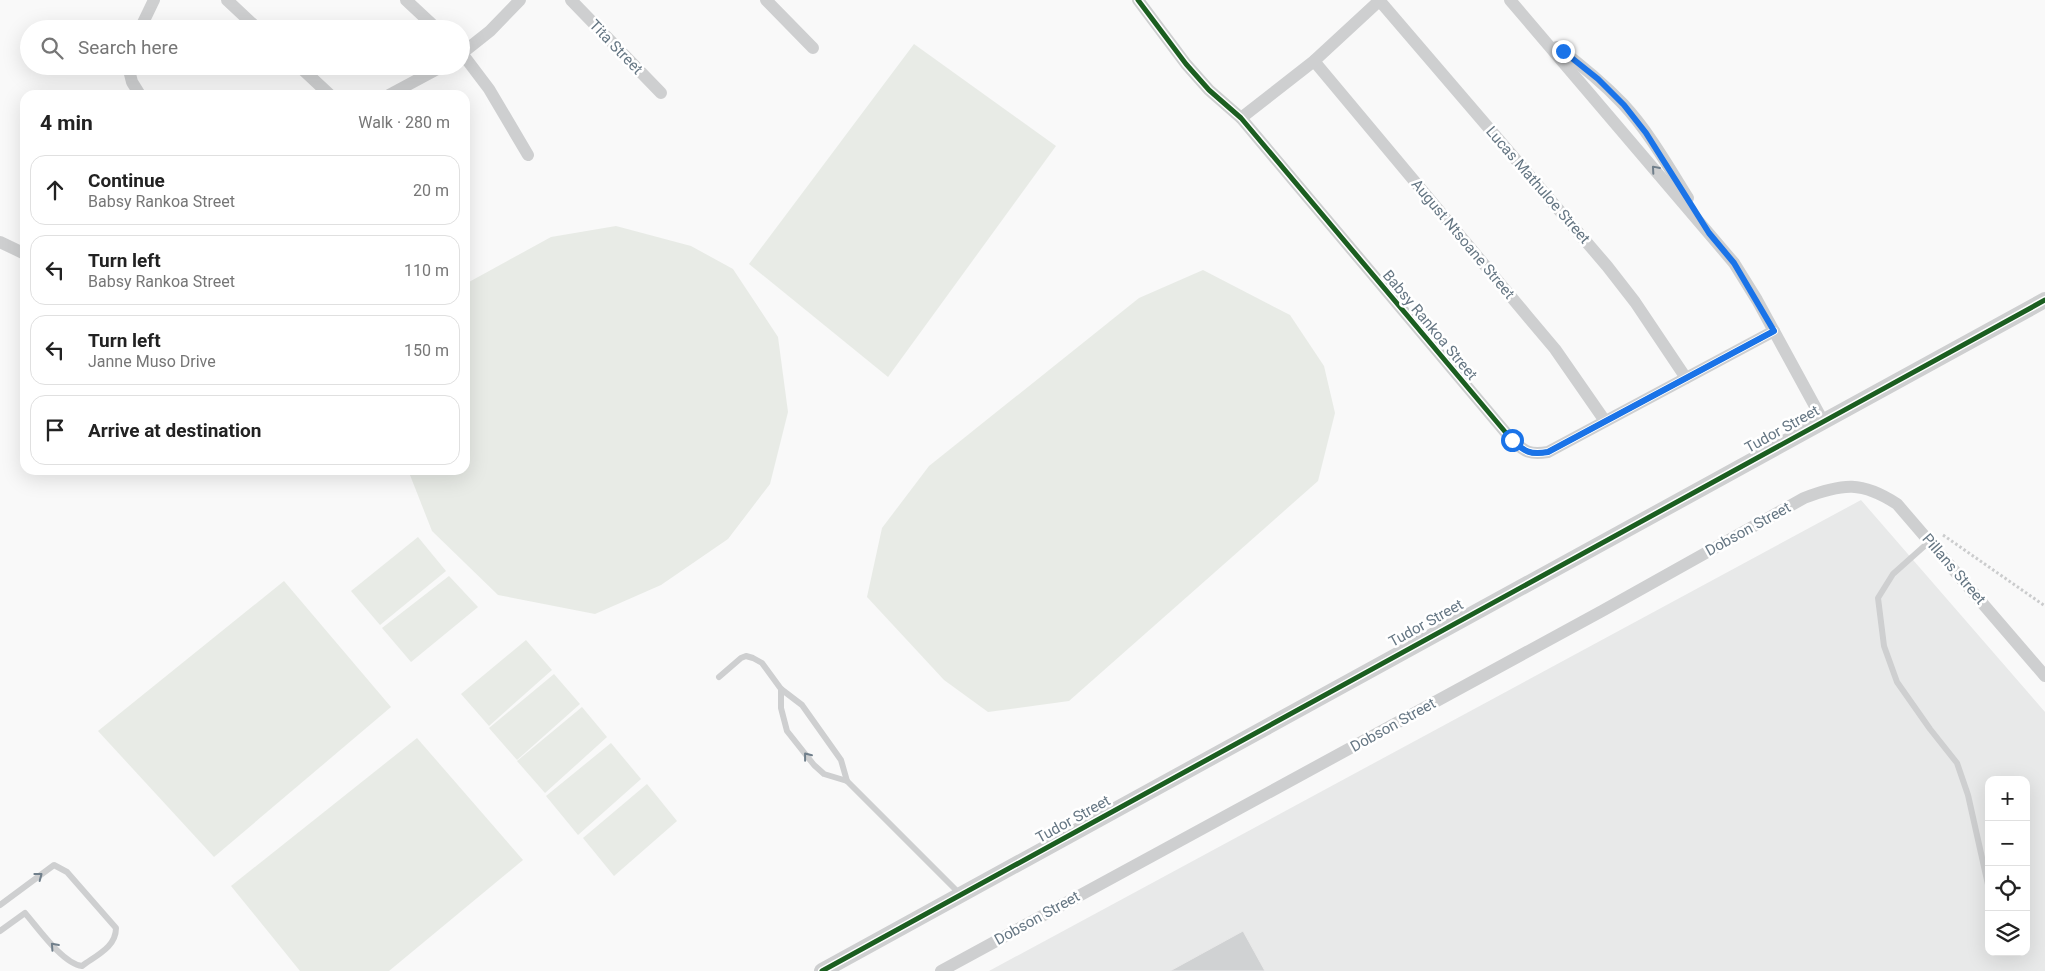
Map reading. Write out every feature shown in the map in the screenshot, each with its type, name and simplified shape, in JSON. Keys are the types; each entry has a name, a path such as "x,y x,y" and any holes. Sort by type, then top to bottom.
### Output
{"street":[{"path":"144,20 154,0"},
{"path":"227,0 248,20"},
{"path":"406,0 427,20"},
{"path":"470,47 490,31 520,0"},
{"name":"Tita Street","path":"571,0 661,93"},
{"path":"766,0 813,48"},
{"name":"Babsy Rankoa Street","path":"1138,0 1186,64 1209,90 1241,118 1505,433 1522,450 1534,454 1548,452 1774,331"},
{"path":"1241,118 1314,61 1380,0"},
{"name":"Lucas Mathuloe Street","path":"1380,0 1608,266 1635,302 1686,378"},
{"path":"1510,0 1734,263 1824,421"},
{"path":"1538,33 1598,79 1624,105 1662,155 1709,233"},
{"name":"August Ntsoane Street","path":"1314,61 1555,349 1605,421"},
{"path":"470,64 489,89 528,154"},
{"path":"130,75 137,90"},
{"path":"309,75 325,90"},
{"path":"398,90 426,75"},
{"path":"0,242 20,252"},
{"name":"Tudor Street","path":"822,971 1456,620 2045,300"},
{"name":"Pillans Street","path":"1848,486 1866,488 1880,493 1897,504 1934,536 2045,676"},
{"name":"Dobson Street","path":"941,971 1602,611 1804,498 1825,490 1848,486"}],"lane":[{"path":"1934,536 1893,574 1878,598 1884,646 1897,682 1957,763 1968,795 1985,871"},
{"path":"719,677 746,656 762,663 781,688 802,705 841,760 847,781"},
{"path":"781,688 780,708 788,731 814,765 824,774 847,781 960,895"},
{"path":"0,906 54,865 67,872 74,879 116,928 116,936 110,946 82,966 66,959 25,913 0,931"}],"path":[{"path":"1934,536 1977,557 2045,606"}],"shaded area":[{"path":"914,44 1056,146 888,377 749,264"},
{"path":"616,226 691,246 733,269 778,337 788,412 770,484 728,539 661,585 595,614 498,595 432,531 410,475 470,475 470,281 551,237"},
{"path":"1203,270 1290,315 1324,366 1335,413 1318,481 1069,701 988,712 944,680 867,597 882,528 929,466 1139,298"},
{"path":"1861,500 2045,712 2045,971 989,971"},
{"path":"418,537 446,571 380,625 351,591"},
{"path":"449,576 478,607 411,662 382,628"},
{"path":"284,581 391,707 214,857 98,731"},
{"path":"526,640 552,670 489,726 461,694"},
{"path":"554,674 580,704 517,760 489,728"},
{"path":"582,707 607,737 545,793 517,761"},
{"path":"417,738 523,860 389,971 300,971 231,886"},
{"path":"611,743 641,779 578,835 546,796"},
{"path":"647,784 677,821 614,876 583,838"}],"building":[{"path":"1243,931 1265,971 1170,971"}],"cycle path":[{"path":"1138,0 1186,64 1209,90 1241,118 1512,440 1524,450 1532,453 1548,452 1774,331"},
{"path":"822,971 2045,300"}],"route":[{"path":"1512,440 1522,450 1534,454 1548,452 1774,331 1734,263 1709,233 1662,155 1646,133 1624,105 1598,79 1563,51"}]}
